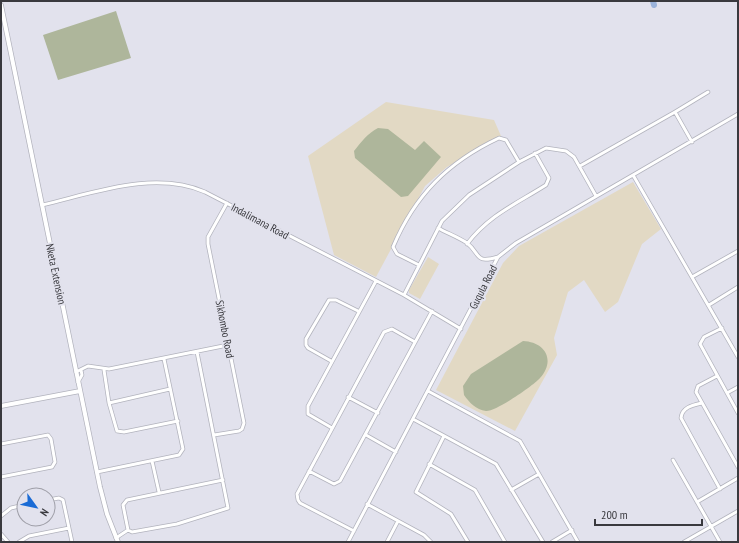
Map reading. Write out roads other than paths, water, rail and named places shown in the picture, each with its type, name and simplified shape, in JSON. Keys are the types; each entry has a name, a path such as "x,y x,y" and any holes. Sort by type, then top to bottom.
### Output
{"street":[{"name":"Nketa Extension","path":"1,5 96,472 107,514 117,540"},
{"path":"580,166 708,92"},
{"path":"675,112 692,142"},
{"name":"Guqula Road","path":"348,542 498,257 516,243 738,114"},
{"path":"419,265 397,254 393,247 418,201 432,184 448,168 499,138 506,140 520,162"},
{"path":"404,295 438,228 445,218 465,198 535,153 549,147 566,151 573,155 596,196"},
{"path":"467,244 488,220 546,185 549,178 535,153"},
{"path":"633,175 738,357"},
{"name":"Indalimana Road","path":"42,205 131,185 153,183 185,185 205,192 404,295 461,329"},
{"name":"Sikhombo Road","path":"214,435 239,431 242,429 244,423 208,240 227,204"},
{"path":"438,228 467,244 480,258 487,260 498,257"},
{"path":"692,277 738,251"},
{"path":"332,428 311,416 307,411 331,361 376,281"},
{"path":"709,305 738,287"},
{"path":"331,361 308,348 306,339 329,300 336,300 358,311"},
{"path":"309,471 334,484 339,483 432,311"},
{"path":"722,328 704,338 700,342 738,413"},
{"path":"354,531 299,501 298,494 348,396 384,332 392,329 415,342"},
{"path":"76,372 85,366 104,370 228,345"},
{"path":"128,530 132,532 175,524 225,510 229,505 197,352"},
{"path":"96,472 152,461 182,453 183,449 178,421 164,359"},
{"path":"78,382 82,375 81,370"},
{"path":"104,370 109,403 115,428 119,432 178,421"},
{"path":"717,376 697,387 696,392 738,467"},
{"path":"727,393 738,387"},
{"path":"109,403 170,389"},
{"path":"1,406 80,391"},
{"path":"428,391 516,438 522,444 578,542"},
{"path":"348,396 378,413"},
{"path":"702,402 686,408 682,413 681,418 720,489"},
{"path":"413,420 496,464 542,542"},
{"path":"1,444 48,435 51,439 55,462 52,467 1,477"},
{"path":"366,435 396,452"},
{"path":"444,436 416,492 451,514 468,542"},
{"path":"673,460 720,542"},
{"path":"152,461 159,492"},
{"path":"429,464 475,490 505,542"},
{"path":"511,490 539,474"},
{"path":"698,502 738,478"},
{"path":"128,530 124,502 129,499 223,480"},
{"path":"56,499 63,500 72,542"},
{"path":"368,504 424,535 431,542"},
{"path":"1,516 11,508 16,507"},
{"path":"684,542 738,511"},
{"path":"387,542 398,521"},
{"path":"19,542 30,536 69,528"},
{"path":"117,540 128,530"},
{"path":"552,542 572,530"},
{"path":"1,534 8,542"}],"waterway":[{"path":"653,1 654,5"}]}
